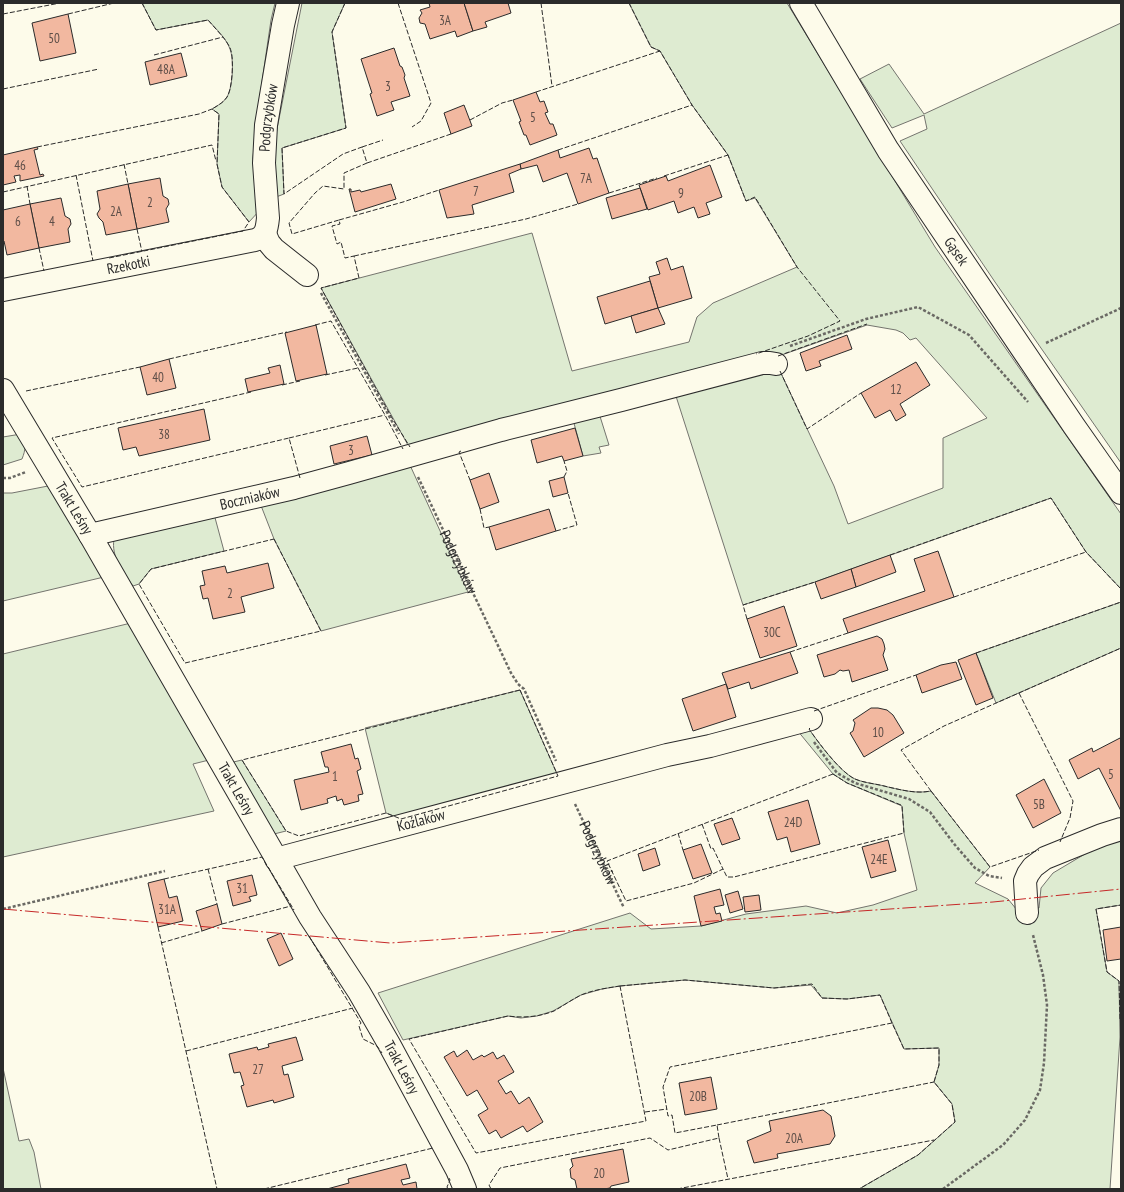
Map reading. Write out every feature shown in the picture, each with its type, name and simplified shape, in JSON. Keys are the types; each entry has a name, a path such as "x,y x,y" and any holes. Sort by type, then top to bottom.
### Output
{"street":[{"name":"Podgrzybków","path":"260,237 267,226 268,218 264,162 266,125 281,32 288,3"},
{"name":"Gąsek","path":"801,3 888,150 1121,493"},
{"path":"260,237 307,276"},
{"name":"Rzekotki","path":"3,290 260,237"},
{"name":"Boczniaków","path":"90,535 294,488 349,474 501,430 769,364"},
{"name":"Trakt Leśny","path":"3,390 90,535 310,917 389,1044 457,1170 465,1189"},
{"name":"Koźlaków","path":"276,859 667,755 710,746 806,720"},
{"path":"1027,913 1025,881 1033,867 1045,858 1121,829"}],"path":[{"name":"Podgrzybków","path":"307,276 319,290 403,441 511,673 518,684 524,689 565,782 624,908"},
{"path":"769,364 766,356 773,353 866,319 918,308 969,335 1031,406"},
{"path":"1027,354 1043,344 1121,308"},
{"path":"806,720 837,773 856,783 909,799 930,812 975,868 989,876 1025,881"},
{"path":"3,909 165,871"},
{"path":"943,1189 1003,1145 1025,1120 1040,1090 1044,1063 1047,1005 1043,975 1027,913"}],"green space":[{"path":"142,3 275,3 271,20 258,109 253,158 260,210 249,222 222,187 217,164 219,114 212,109 227,97 230,91 232,65 230,49 226,41 208,20 156,30"},
{"path":"302,3 345,3 332,32 346,128 282,148 284,194 276,197 274,144"},
{"path":"629,3 787,3 935,247 1121,514 1121,589 1086,552 1051,498 815,582 743,605 674,390 779,369 834,486 848,524 943,488 943,438 987,418 916,338 910,340 903,333 896,330 867,325 773,358 409,447 321,288 532,233 572,371 689,342 697,317 713,303 797,267 755,198 746,201 728,155 692,105 660,51 651,47"},
{"path":"1121,23 1121,463 995,282 900,141 927,129 924,115 892,128 860,79 889,64 924,114"},
{"path":"598,410 609,445 599,447 601,453 583,456 572,416"},
{"path":"21,434 25,446 22,459 3,465 3,437"},
{"path":"409,463 468,592 321,631 274,539 260,503"},
{"path":"48,486 104,577 3,601 3,493 12,493"},
{"path":"214,514 224,551 151,569 139,584 133,586 116,558 114,552 114,539"},
{"path":"1121,602 1121,648 996,703 976,653"},
{"path":"131,623 209,760 193,764 214,811 3,857 3,654"},
{"path":"520,690 558,776 401,819 386,813 365,728"},
{"path":"809,729 836,764 855,779 909,791 931,791 990,867 975,883 1008,899 1017,910 1039,908 1041,888 1053,873 1095,848 1121,837 1121,905 1096,909 1107,972 1119,981 1120,1037 1110,1189 859,1189 918,1155 955,1122 952,1104 934,1082 939,1065 939,1048 904,1049 880,995 847,999 822,998 811,985 774,988 685,980 620,986 581,995 553,1011 537,1016 521,1018 508,1016 403,1040 378,993 630,913 651,929 701,926 746,914 806,906 837,913 873,905 917,890 904,833 902,806 847,783 833,774 797,730"},
{"path":"242,760 286,831 270,835 229,763"},
{"path":"3,1068 19,1141 29,1139 34,1152 41,1189 3,1189"}],"building":[{"path":"429,3 464,3 473,31 457,37 455,31 430,39 425,24 420,23 419,18 422,13 420,10 430,7"},
{"path":"464,3 508,3 511,13 485,22 487,27 473,31"},
{"path":"68,14 76,53 40,61 32,23"},
{"path":"394,48 400,66 402,67 405,75 404,78 410,96 391,102 394,110 377,116 370,94 372,93 361,59"},
{"path":"181,53 187,76 150,85 145,62"},
{"path":"536,92 540,102 544,101 548,112 545,113 550,124 553,124 557,135 530,145 519,122 521,121 513,100"},
{"path":"464,105 472,126 451,134 444,113"},
{"path":"37,147 38,149 34,150 40,175 43,174 44,176 20,181 20,175 14,176 16,182 3,185 3,155"},
{"path":"589,148 593,159 597,158 609,193 578,204 567,173 543,182 537,165 521,169 520,164 558,150 560,158"},
{"path":"520,164 521,169 509,174 514,192 472,205 474,214 447,218 439,190"},
{"path":"710,165 722,197 706,203 710,214 698,218 694,207 678,213 674,201 648,210 639,185 666,176 668,181"},
{"path":"160,178 163,196 168,199 169,204 166,209 169,222 137,229 128,184"},
{"path":"128,184 137,229 106,235 103,222 97,214 100,209 97,191"},
{"path":"391,184 396,199 355,212 349,189 351,189 351,192 360,190 361,192"},
{"path":"640,188 647,209 612,219 606,198"},
{"path":"61,198 65,216 70,219 71,224 68,229 70,242 39,248 30,204"},
{"path":"30,204 39,248 7,255 3,240 3,210"},
{"path":"667,258 671,270 683,266 692,298 658,308 649,277 660,274 656,262"},
{"path":"650,281 658,308 605,324 597,297"},
{"path":"658,308 665,324 636,333 631,316"},
{"path":"316,325 327,374 296,381 285,333"},
{"path":"847,335 852,349 819,361 821,366 806,371 800,353"},
{"path":"169,359 176,388 147,395 140,367"},
{"path":"916,362 930,385 900,404 906,415 896,421 890,410 875,418 861,393"},
{"path":"280,365 284,384 248,392 245,379 270,373 268,368"},
{"path":"204,409 210,440 139,456 136,447 123,450 118,428"},
{"path":"575,428 583,456 564,461 562,456 537,463 531,440"},
{"path":"367,436 372,455 334,464 330,446"},
{"path":"489,473 499,502 480,509 470,480"},
{"path":"564,477 568,493 553,497 549,481"},
{"path":"549,509 556,531 496,550 489,527"},
{"path":"938,551 954,597 848,633 843,619 925,591 914,559"},
{"path":"890,555 896,572 856,587 851,569"},
{"path":"268,563 274,588 241,597 245,612 213,619 208,598 203,599 200,586 205,585 202,571 225,566 227,573"},
{"path":"851,569 856,587 821,599 815,582"},
{"path":"784,606 797,646 760,658 747,619"},
{"path":"877,636 882,639 884,644 885,649 883,655 888,670 852,682 849,670 840,670 835,674 824,677 817,655"},
{"path":"790,652 798,673 751,689 749,682 728,689 722,673"},
{"path":"976,653 993,698 976,705 958,660"},
{"path":"956,662 962,679 922,693 916,675 941,665"},
{"path":"726,684 736,717 693,731 682,699"},
{"path":"871,708 887,710 893,715 904,733 864,757 850,733 853,731 855,723 853,720"},
{"path":"1120,738 1121,811 1099,768 1078,779 1069,760 1092,748 1093,752"},
{"path":"351,744 355,759 358,758 361,769 357,771 363,794 358,795 359,801 344,805 342,799 337,801 336,796 327,799 328,803 301,810 294,780 329,772 328,767 325,767 321,752"},
{"path":"1044,779 1061,813 1033,828 1016,795"},
{"path":"808,800 820,844 791,852 787,837 777,840 768,812"},
{"path":"732,818 740,839 722,845 714,824"},
{"path":"888,840 896,871 871,878 862,847"},
{"path":"701,844 712,873 693,879 683,850"},
{"path":"655,848 660,865 643,871 638,854"},
{"path":"252,875 257,895 249,897 251,901 233,906 227,881"},
{"path":"164,879 169,898 177,896 183,921 158,927 148,883"},
{"path":"720,889 724,905 714,907 716,914 720,913 722,921 701,926 694,896"},
{"path":"738,891 743,909 730,913 725,895"},
{"path":"759,895 761,910 745,912 743,897"},
{"path":"217,904 222,924 202,931 196,911"},
{"path":"1121,927 1121,959 1107,961 1103,930"},
{"path":"281,933 293,959 279,966 267,939"},
{"path":"296,1037 303,1060 282,1066 284,1075 288,1074 294,1097 274,1103 273,1100 247,1107 241,1086 244,1085 240,1072 234,1073 229,1054 257,1047 258,1050 269,1047 268,1044"},
{"path":"467,1050 473,1060 482,1055 484,1057 493,1052 497,1059 504,1055 514,1072 498,1081 506,1094 511,1091 519,1104 529,1097 543,1122 527,1132 523,1126 501,1138 496,1130 489,1134 478,1115 488,1109 477,1090 467,1096 444,1057 454,1051 457,1057"},
{"path":"711,1077 717,1109 685,1115 679,1083"},
{"path":"823,1110 831,1116 835,1136 830,1144 777,1154 778,1158 754,1163 747,1141 771,1131 769,1121"},
{"path":"623,1149 629,1182 604,1189 577,1189 575,1180 571,1178 570,1169 573,1166 571,1159"},
{"path":"406,1164 410,1178 401,1180 403,1185 416,1182 417,1189 327,1189 349,1183 348,1179"}],"fence":[{"path":"3,14 60,3"},
{"path":"68,14 114,3"},
{"path":"142,3 156,30 208,20 223,37"},
{"path":"345,3 332,32 346,128 282,148 284,194 343,154 362,147 367,163 344,173 344,189 323,186 289,223 292,234 339,220 340,224 332,226 337,244 341,242 345,258 354,256 359,278 321,288 392,418 410,447"},
{"path":"398,3 431,103 421,121 412,127"},
{"path":"541,3 552,86"},
{"path":"629,3 651,47 660,51 692,105 728,155 746,201 755,197 797,267 840,321 808,336 756,354"},
{"path":"154,55 223,37 230,47 232,55 231,82 227,97 222,103 212,109"},
{"path":"536,92 660,51"},
{"path":"3,89 99,69"},
{"path":"470,120 502,103 513,100"},
{"path":"558,150 692,105"},
{"path":"37,147 199,114 212,109 219,114 217,164 222,187 249,222 243,231 109,258"},
{"path":"367,163 451,134"},
{"path":"362,147 383,140"},
{"path":"3,192 212,145 216,161"},
{"path":"664,176 728,155"},
{"path":"124,164 128,184"},
{"path":"76,175 93,261"},
{"path":"609,193 657,178"},
{"path":"27,186 30,204"},
{"path":"339,220 439,190"},
{"path":"354,256 526,219 578,204"},
{"path":"137,229 142,252"},
{"path":"39,248 44,271"},
{"path":"315,325 331,321 403,449"},
{"path":"778,356 867,324"},
{"path":"169,359 287,332"},
{"path":"26,391 140,367"},
{"path":"325,375 358,368"},
{"path":"780,371 807,429 861,393"},
{"path":"282,385 300,381"},
{"path":"251,392 52,438 82,487 289,438 300,478"},
{"path":"289,438 385,415"},
{"path":"461,451 459,452 470,480"},
{"path":"564,461 567,471 564,477"},
{"path":"556,531 577,525 568,493"},
{"path":"890,555 1051,498 1086,552 1121,589"},
{"path":"480,509 484,528 489,527"},
{"path":"274,539 321,631 185,663 139,584 151,569 274,539"},
{"path":"954,597 1086,552"},
{"path":"747,619 743,605 815,582"},
{"path":"976,653 1121,602"},
{"path":"790,652 848,633"},
{"path":"810,728 809,729 830,756 843,770 855,779 909,791 931,791 901,750 944,726 1121,648"},
{"path":"814,711 916,675"},
{"path":"520,690 558,776 401,819 386,813 299,836 286,831 242,760 520,690"},
{"path":"1019,693 1073,801 1070,818 1060,842"},
{"path":"833,774 847,783 901,805 904,833 734,877 727,877 723,869 694,883 626,901 607,861 833,774"},
{"path":"931,791 990,867 1039,850"},
{"path":"702,824 711,849 713,848 723,869"},
{"path":"678,833 683,850"},
{"path":"164,879 262,857 294,910"},
{"path":"208,869 217,904"},
{"path":"1120,1019 1119,981 1107,972 1096,909 1121,905"},
{"path":"222,924 291,906"},
{"path":"158,927 217,1189"},
{"path":"161,943 202,931"},
{"path":"309,936 361,1023 359,1026 363,1039 377,1046 382,1053"},
{"path":"620,986 685,980 774,988 812,984 822,998 847,999 880,995 892,1023"},
{"path":"620,986 646,1121 476,1153 409,1039 508,1016 525,1017 543,1015 554,1011 586,993 620,986"},
{"path":"186,1051 353,1008"},
{"path":"491,1189 489,1185 500,1168 650,1138 668,1150 719,1138 717,1125 675,1133 672,1115 668,1116 663,1087 670,1067 892,1023 904,1049 939,1048 939,1065 934,1082 952,1104 955,1122 918,1155 859,1189"},
{"path":"717,1125 934,1082"},
{"path":"645,1112 667,1109"},
{"path":"719,1138 728,1179"},
{"path":"677,1189 934,1140"},
{"path":"264,1189 433,1148"},
{"path":"448,1189 449,1178"}],"power":[{"path":"3,909 390,943 993,902 1121,889"}]}
